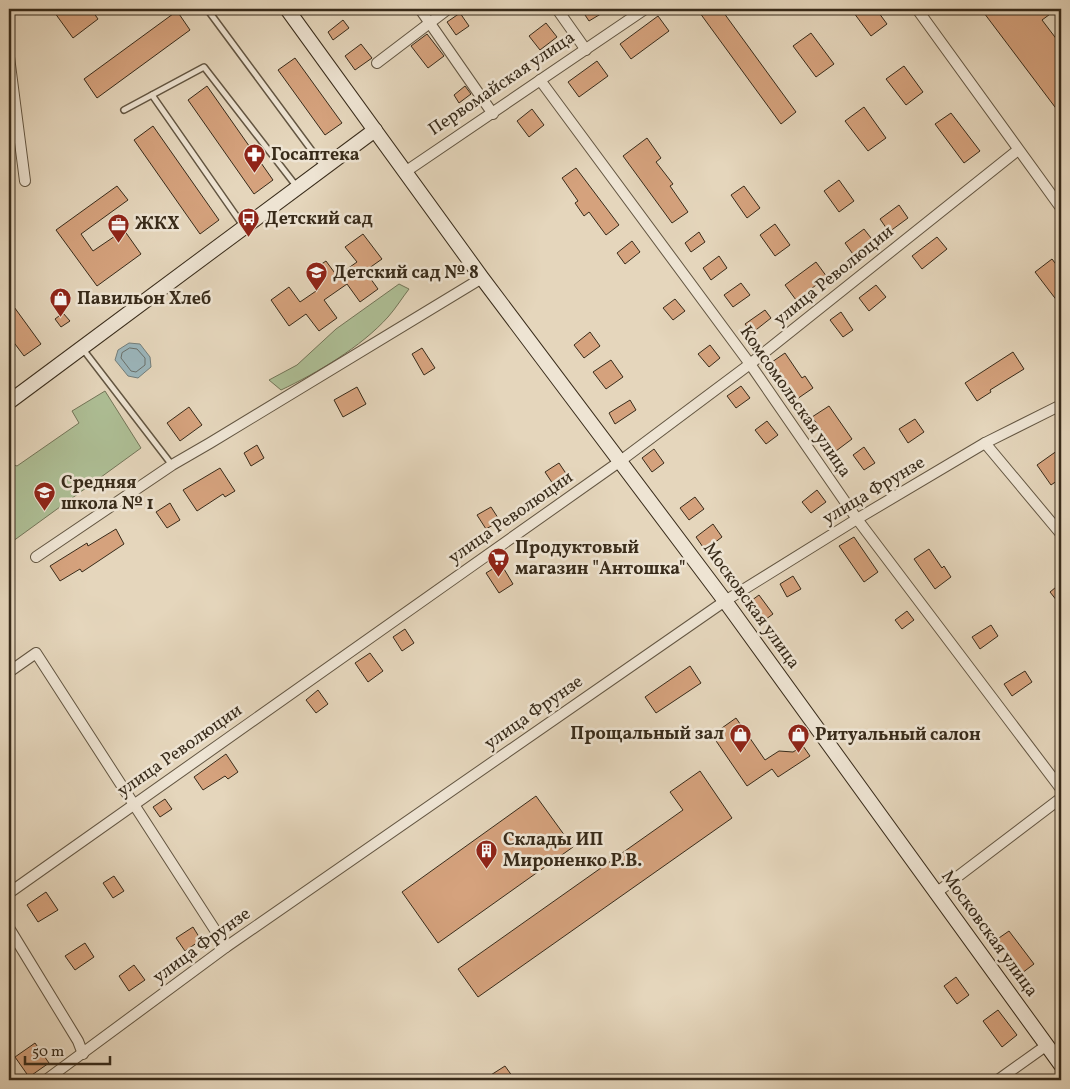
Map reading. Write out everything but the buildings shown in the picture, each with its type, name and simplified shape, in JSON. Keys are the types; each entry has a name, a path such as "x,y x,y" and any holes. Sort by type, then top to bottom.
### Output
{"street":[{"name":"Московская улица","path":"287,9 482,278 725,601 1061,1066"},
{"path":"420,9 493,114"},
{"path":"377,64 448,9"},
{"path":"558,9 586,50"},
{"name":"Первомайская улица","path":"405,172 646,9"},
{"path":"917,9 1061,208"},
{"path":"9,57 25,181"},
{"name":"Комсомольская улица","path":"540,80 750,364 857,519 1061,789"},
{"path":"11,395 82,348 376,130"},
{"name":"улица Революции","path":"9,893 619,462 750,364 1018,150"},
{"path":"36,557 172,464 210,443 482,278"},
{"name":"улица Фрунзе","path":"46,1080 226,947 725,601 857,519 985,443 1061,405"},
{"path":"985,443 1061,534"},
{"path":"9,672 36,653 226,947"},
{"path":"936,893 1061,798"},
{"path":"9,928 78,1041 83,1054"},
{"path":"998,1080 1046,1045"}],"lane":[{"path":"207,9 325,168"},
{"path":"124,110 204,67 298,188"},
{"path":"152,94 245,227"},
{"path":"82,348 172,464"}],"green space":[{"path":"399,284 409,289 394,310 377,328 352,349 309,376 281,390 269,380 297,365 336,329"},
{"name":"Средняя школа № 1","path":"105,391 141,448 9,544 9,463 17,466 79,423 72,411"}],"water":[{"path":"129,343 140,344 150,357 151,367 138,378 128,376 115,360 118,350"}],"place":[{"name":"Госаптека","path":"255,174"},
{"name":"Детский сад","path":"249,238"},
{"name":"ЖКХ","path":"119,243"},
{"name":"Детский сад № 8","path":"317,292"},
{"name":"Павильон Хлеб","path":"61,318"},
{"name":"Средняя школа № 1","path":"45,512"},
{"name":"Продуктовый магазин \"Антошка\"","path":"499,577"},
{"name":"Прощальный зал","path":"740,753"},
{"name":"Ритуальный салон","path":"799,754"},
{"name":"Склады ИП Мироненко Р.В.","path":"487,869"}]}
